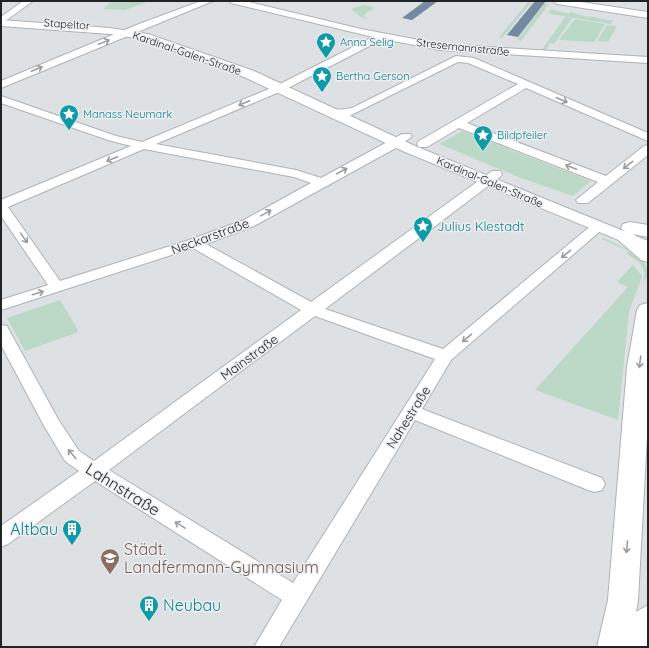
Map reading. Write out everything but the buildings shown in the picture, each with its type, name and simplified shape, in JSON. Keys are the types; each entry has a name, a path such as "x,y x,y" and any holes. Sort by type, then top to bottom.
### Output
{"highway":[{"path":"634,232 648,256"},
{"path":"613,647 623,600 639,367 648,310"},
{"path":"639,647 648,620"}],"main road":[{"name":"Stapeltor","path":"2,21 131,31"},
{"name":"Kardinal-Galen-Straße","path":"131,31 285,86 351,112 401,139 423,144 491,178 634,232 648,247"},
{"name":"Kardinal-Galen-Straße","path":"285,86 334,114 401,139 598,227 648,235"}],"street":[{"path":"2,21 29,1"},
{"path":"1,84 209,1"},
{"name":"Stresemannstraße","path":"234,1 382,36 440,47 648,60"},
{"path":"557,1 648,15"},
{"path":"57,287 1,206 285,86 382,36"},
{"path":"334,114 351,112 456,59 470,60 648,137"},
{"path":"423,144 526,84"},
{"path":"1,99 112,138 296,174 322,182"},
{"path":"459,124 607,181"},
{"name":"Neckarstraße","path":"1,305 194,244 249,223 401,139"},
{"path":"583,200 648,149"},
{"name":"Mainstraße","path":"1,538 491,178"},
{"name":"Nahestraße","path":"266,647 412,412 445,356 598,227"},
{"path":"194,244 313,310 445,356"},
{"name":"Lahnstraße","path":"1,330 52,424 72,456 297,597"},
{"path":"412,412 595,484"}],"green space":[{"path":"112,1 150,1 125,10 103,9"},
{"path":"529,1 533,1 502,38 499,37"},
{"path":"545,3 549,4 521,41 517,40"},
{"path":"363,5 373,7 372,8 374,9 365,13 366,14 363,16 369,20 361,17 351,9"},
{"path":"551,9 569,14 570,12 588,17 613,20 611,24 550,14 551,12 548,12"},
{"path":"565,17 572,18 554,44 550,43 546,50 540,49 543,48"},
{"path":"575,19 605,24 594,42 559,40"},
{"path":"607,25 617,26 608,42 597,41"},
{"path":"462,131 591,181 573,196 521,178 439,144"},
{"path":"604,238 631,251 640,259 643,259 648,273 642,287 645,273 640,263 627,254 629,251 601,239"},
{"path":"633,265 642,276 629,312 618,420 535,390 628,287 617,282"},
{"path":"60,300 78,330 76,333 25,351 7,318"}],"water":[{"path":"425,1 438,1 412,20 402,18"},
{"path":"535,1 546,1 518,37 507,35"}],"place":[{"name":"Anna Selig","path":"326,59"},
{"name":"Bertha Gerson","path":"322,93"},
{"name":"Manass Neumark","path":"69,131"},
{"name":"Bildpfeiler","path":"483,152"},
{"name":"Julius Klestadt","path":"423,243"},
{"name":"Altbau","path":"72,546"},
{"name":"Städt. Landfermann-Gymnasium","path":"110,575"},
{"name":"Neubau","path":"149,622"}]}
